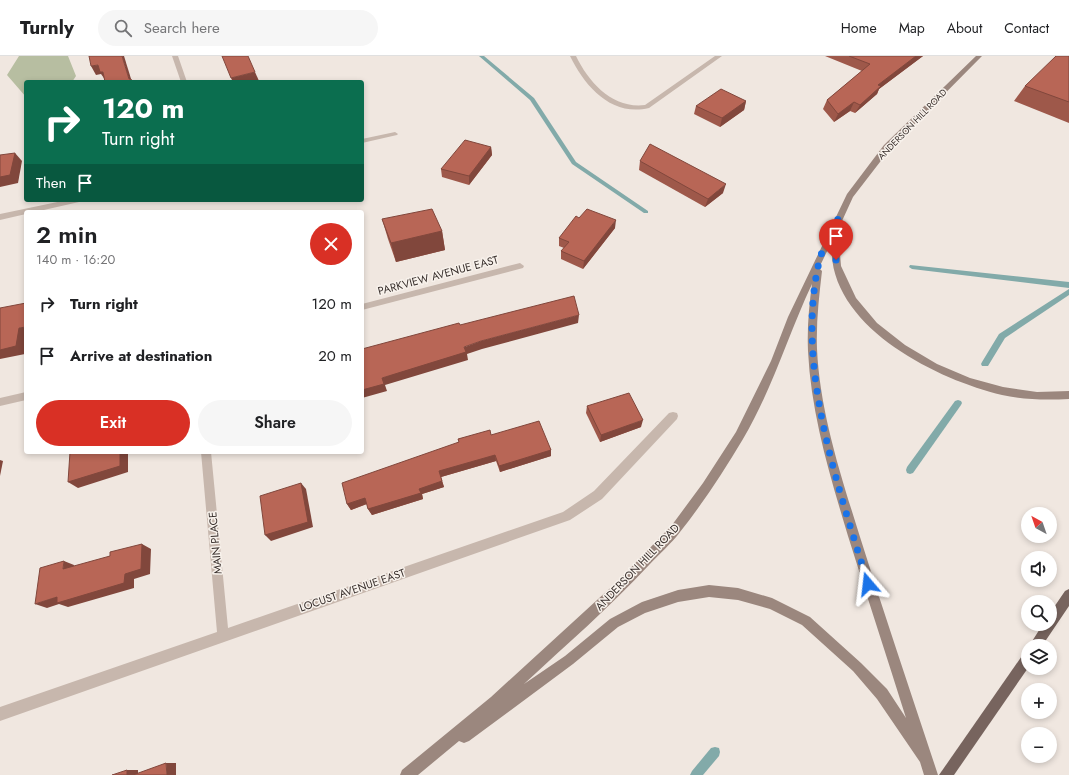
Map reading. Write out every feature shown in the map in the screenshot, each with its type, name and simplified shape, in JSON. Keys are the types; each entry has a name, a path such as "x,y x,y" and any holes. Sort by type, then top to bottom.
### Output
{"main road":[{"name":"ANDERSON HILL ROAD","path":"407,775 496,702 624,583 676,529 707,486 740,435 764,388 776,361 792,317 819,262 825,244 850,196 887,147 979,56"},
{"path":"840,215 836,250 837,270 847,294 857,308 878,329 904,350 933,367 987,388 1050,398 1069,396"},
{"name":"ANDERSON HILL ROAD","path":"819,262 812,312 813,360 820,410 841,496 877,614 897,669 931,775"},
{"path":"410,775 569,660 614,623 642,608 678,596 709,591 738,594 772,604 806,620 857,667 882,694 926,759"},
{"path":"1057,613 1069,595"},
{"path":"946,775 1021,668"}],"street":[{"path":"175,56 183,80"},
{"path":"573,56 578,69 591,85 614,102 630,109 638,110 647,107 719,56"},
{"path":"364,141 395,134"},
{"path":"33,210 70,202"},
{"path":"0,217 24,212"},
{"name":"PARKVIEW AVENUE EAST","path":"364,306 520,266"},
{"path":"0,402 24,396"},
{"name":"LOCUST AVENUE EAST","path":"0,714 566,516 598,495 673,416"},
{"name":"MAIN PLACE","path":"206,454 223,635"}],"green space":[{"path":"19,56 68,56 76,76 73,80 24,80 24,95 7,75"}],"building":[{"path":"89,56 122,56 129,79 131,80 105,80 103,72 100,72 98,65 91,66"},
{"path":"222,56 248,56 255,72 231,78"},
{"path":"849,56 916,56 878,85 881,86 860,105 854,102 838,114 827,100 870,64"},
{"path":"1056,56 1069,56 1069,102 1025,86"},
{"path":"721,89 746,101 722,118 696,106"},
{"path":"465,140 491,147 469,176 441,169"},
{"path":"650,144 726,184 708,199 640,161"},
{"path":"15,153 10,175 0,177 0,155"},
{"path":"432,209 442,231 391,243 382,219"},
{"path":"587,209 616,220 584,261 561,251 569,242 559,238 576,216 579,218"},
{"path":"574,296 579,315 481,341 464,347 466,352 382,378 384,384 364,389 364,348 459,323 460,325"},
{"path":"24,303 24,327 19,328 16,346 0,350 0,308"},
{"path":"629,393 643,420 601,435 587,406"},
{"path":"539,421 551,450 499,466 495,455 439,471 442,481 419,489 421,493 368,509 365,498 347,504 342,483 459,442 458,439 490,430 491,435"},
{"path":"70,454 120,454 120,466 68,482"},
{"path":"301,483 308,522 265,535 260,496"},
{"path":"142,544 141,569 125,574 124,583 57,603 57,597 35,604 40,568 64,561 63,569 110,556 110,552"},
{"path":"166,763 167,775 133,775"},
{"path":"127,770 127,775 112,775"}],"waterway":[{"path":"481,56 532,99 574,163 646,212"},
{"path":"912,267 1069,285"},
{"path":"985,364 1002,336 1069,292"},
{"path":"910,470 958,403"},
{"path":"696,775 715,752"}],"route":[{"path":"836,260 840,215 825,244 819,262 812,312 813,360 820,410 841,496 868,584"}]}
